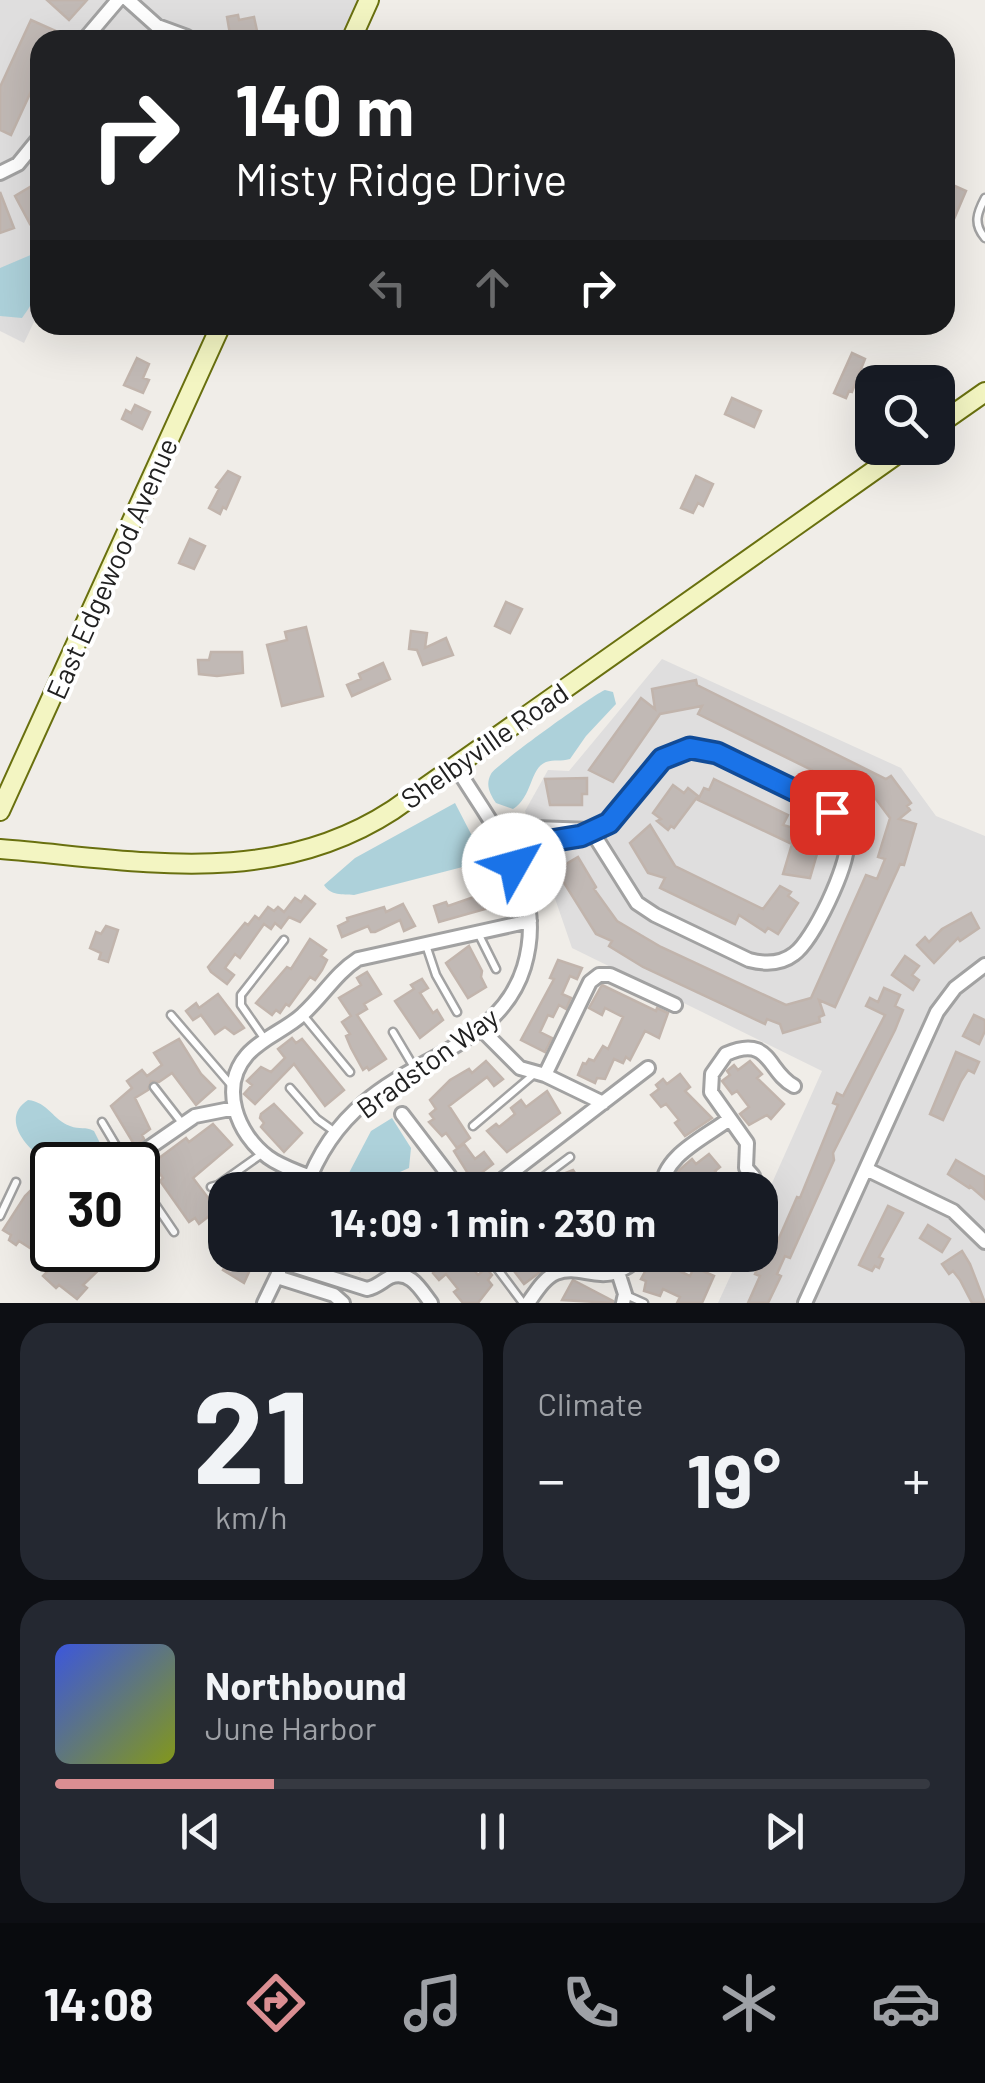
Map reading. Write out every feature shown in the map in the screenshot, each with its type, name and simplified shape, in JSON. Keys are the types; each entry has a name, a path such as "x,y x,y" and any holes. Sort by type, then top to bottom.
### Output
{"main road":[{"path":"356,30 369,0"},
{"name":"East Edgewood Avenue","path":"0,812 216,335"},
{"path":"955,413 985,392"},
{"name":"Shelbyville Road","path":"0,849 206,865 282,857 358,830 393,810 882,465"}],"street":[{"path":"92,30 118,0"},
{"path":"128,0 156,26 167,30"},
{"path":"0,173 18,164 30,149"},
{"path":"508,854 532,844 581,836 591,830 618,816 662,759 678,751 699,748 826,806 839,820 846,836 842,868 809,939 788,958 761,962 744,958 643,908 626,890 591,830"},
{"name":"Bradston Way","path":"315,1172 336,1133 365,1102 482,1030 510,998 522,976 528,956 530,920 525,890 456,765"},
{"path":"499,839 524,829 591,830"},
{"path":"291,1172 263,1153 245,1132 235,1108 233,1087 240,1064 264,1038 303,1014 358,959 530,920"},
{"path":"805,1303 936,1012 955,988 985,965"},
{"path":"540,1074 590,982 600,974 675,1004"},
{"path":"482,1030 518,1066 602,1102"},
{"path":"750,1172 746,1168 747,1143 714,1099 711,1081 718,1063 732,1052 746,1049 762,1053 794,1086"},
{"path":"512,1172 648,1068"},
{"path":"157,1142 202,1112 235,1108"},
{"path":"402,1114 446,1172"},
{"path":"665,1172 728,1120"},
{"path":"866,1169 953,1211 985,1242"},
{"path":"264,1303 278,1272"},
{"path":"320,1272 367,1290 389,1278 404,1276 416,1282 431,1303"},
{"path":"526,1303 544,1281 559,1272 594,1276 618,1272 624,1299"},
{"path":"277,1276 334,1296 343,1303"}],"lane":[{"path":"985,198 976,218 985,238"},
{"path":"477,932 496,970"},
{"path":"264,1038 241,1005 240,995 284,940"},
{"path":"426,944 436,975 457,1012"},
{"path":"303,1014 350,1072"},
{"path":"171,1015 233,1087"},
{"path":"394,1032 416,1070"},
{"path":"473,1126 540,1074"},
{"path":"154,1087 182,1124"},
{"path":"290,1088 316,1119 336,1133"},
{"path":"102,1122 114,1142"},
{"path":"234,1172 263,1153"},
{"path":"550,1172 570,1157"},
{"path":"0,1216 16,1182"},
{"path":"160,1211 174,1232"},
{"path":"404,1272 404,1276"},
{"path":"500,1272 526,1303"},
{"path":"624,1299 644,1303"}],"shaded area":[{"path":"0,0 369,0 356,30 30,30 30,330 24,343 0,331"},
{"path":"662,659 901,768 936,816 985,836 985,1303 718,1303 732,1272 778,1272 777,1172 822,1071 572,948 525,811 548,770 569,771"}],"water":[{"path":"30,255 30,306 22,318 0,316 0,268"},
{"path":"605,690 613,692 616,704 570,759 541,765 524,798 513,809 496,803 488,782 496,768"},
{"path":"455,803 484,859 482,862 354,895 333,893 324,885 355,858"},
{"path":"28,1100 41,1104 70,1126 94,1131 100,1142 30,1142 30,1148 16,1124 20,1107"},
{"path":"392,1118 411,1148 409,1168 400,1172 349,1172 371,1131"}],"building":[{"path":"47,0 87,0 69,20"},
{"path":"227,17 254,17 257,30 229,30"},
{"path":"31,20 53,30 30,30 30,94 11,135 0,130 0,87"},
{"path":"955,186 966,191 955,217"},
{"path":"30,187 30,224 15,196"},
{"path":"0,192 14,228 0,233"},
{"path":"852,353 865,359 863,365 855,365 852,392 846,398 834,393"},
{"path":"137,358 149,364 143,378 149,380 143,393 124,385"},
{"path":"732,398 761,411 754,427 725,414"},
{"path":"135,405 150,412 142,429 122,419 126,410 131,413"},
{"path":"228,471 240,477 220,514 209,508 219,489 216,487"},
{"path":"696,476 713,484 703,506 698,503 693,513 681,508"},
{"path":"190,539 205,546 194,569 179,563"},
{"path":"506,602 522,609 510,633 495,626"},
{"path":"306,627 323,696 282,706 267,645 287,640 285,632"},
{"path":"411,631 427,633 425,648 446,638 453,655 423,665 417,650 409,649"},
{"path":"211,652 242,652 243,673 199,674 198,660 209,660"},
{"path":"383,663 390,679 352,696 347,685 361,679 359,674"},
{"path":"696,680 697,685 886,779 891,776 911,803 907,806 910,810 899,819 916,824 904,865 900,864 835,1007 819,1000 824,1015 819,1017 820,1022 783,1033 780,1024 767,1019 765,1024 643,967 609,946 612,941 596,934 556,870 578,857 617,921 661,947 786,1005 811,998 866,875 877,879 885,859 878,857 890,818 864,783 859,792 828,778 698,714 702,706 660,714 613,782 589,770 641,698 655,709 652,689"},
{"path":"587,778 582,805 550,805 545,779"},
{"path":"714,779 788,815 783,825 821,840 810,878 783,874 792,844 698,800"},
{"path":"673,785 684,793 688,788 698,796 674,828 668,830 653,813"},
{"path":"650,825 675,866 763,909 780,886 791,892 788,896 798,903 778,934 768,928 765,932 739,915 735,924 660,888 665,878 648,873 630,843"},
{"path":"495,883 504,907 439,922 434,906 446,902 448,906 474,897 472,892"},
{"path":"305,896 315,904 300,922 289,917 281,928 275,923 271,929 264,924 240,958 235,954 225,968 234,975 227,984 211,972 208,967 245,923 248,925 255,916 259,919 268,907 284,912 295,898 301,902"},
{"path":"403,904 415,926 404,931 400,920 375,932 368,926 342,937 338,926 347,918 384,907 386,912"},
{"path":"971,913 979,928 960,941 958,938 934,963 917,945 925,937 929,942 942,929"},
{"path":"106,926 118,930 108,962 99,959 101,953 90,948 96,932 101,934"},
{"path":"310,939 326,950 321,956 327,960 322,970 315,980 310,977 289,1006 286,1004 280,1013 276,1010 272,1015 256,1003 287,967 291,969"},
{"path":"469,946 486,987 468,998 446,963"},
{"path":"905,956 919,966 912,975 919,980 913,990 892,975"},
{"path":"558,960 582,968 577,979 570,976 562,994 571,998 566,1009 559,1005 553,1017 548,1015 540,1032 552,1038 545,1052 521,1040 554,979 550,978"},
{"path":"367,972 381,994 364,1004 367,1009 357,1015 386,1059 363,1070 342,1022 351,1016 339,998 361,985 357,978"},
{"path":"422,979 428,988 420,993 433,1013 437,1010 443,1020 420,1038 395,1001"},
{"path":"602,985 668,1013 659,1038 645,1031 630,1060 626,1057 623,1063 614,1059 605,1079 597,1078 595,1083 578,1075 583,1063 594,1061 603,1046 608,1049 623,1017 605,1008 602,1015 589,1008"},
{"path":"884,988 900,995 895,1006 903,1010 833,1153 834,1160 790,1258 785,1256 778,1272 778,1240 838,1105 833,1103 837,1093 843,1096 885,1015 866,1006 870,998 878,1002"},
{"path":"218,994 244,1028 234,1034 225,1027 215,1034 201,1015 193,1020 186,1011 196,1003 199,1008"},
{"path":"974,1015 985,1020 979,1044 963,1036"},
{"path":"292,1038 296,1043 302,1039 344,1090 325,1106 294,1064 255,1104 244,1094 252,1085 247,1081 261,1067 271,1072 285,1058 278,1049"},
{"path":"179,1039 215,1088 196,1105 172,1073 159,1082 151,1081 148,1090 135,1098 150,1129 140,1142 133,1142 111,1106 132,1088 127,1081 142,1070 147,1076 162,1065 154,1053"},
{"path":"956,1052 979,1062 974,1073 968,1070 961,1081 943,1120 930,1114"},
{"path":"486,1061 503,1079 494,1086 487,1077 449,1106 470,1138 457,1148 446,1133 442,1136 429,1122 436,1109 430,1100 450,1080 469,1069 472,1073"},
{"path":"750,1061 762,1074 757,1078 784,1104 771,1119 767,1115 749,1125 740,1114 749,1107 737,1091 732,1094 722,1081 734,1065 738,1070"},
{"path":"680,1074 690,1087 685,1091 712,1118 685,1136 675,1123 679,1120 666,1104 661,1107 651,1095 663,1079 667,1084"},
{"path":"547,1091 560,1113 507,1152 487,1131 515,1114 511,1108 521,1100 526,1107"},
{"path":"274,1104 302,1133 284,1152 261,1127 261,1114"},
{"path":"213,1124 232,1145 193,1178 208,1198 208,1217 199,1224 195,1218 189,1222 160,1181 160,1157 186,1138 189,1142"},
{"path":"464,1144 475,1159 484,1152 493,1164 482,1172 467,1172 454,1151"},
{"path":"709,1154 720,1167 716,1172 678,1171 692,1159 696,1164"},
{"path":"956,1160 985,1177 985,1199 948,1174"},
{"path":"30,1191 30,1248 19,1241 16,1245 3,1230"},
{"path":"888,1206 903,1213 879,1257 883,1259 879,1268 875,1266 872,1271 859,1265"},
{"path":"928,1225 950,1239 942,1252 920,1238"},
{"path":"962,1251 985,1303 972,1303 960,1280 942,1264"},
{"path":"47,1272 97,1272 83,1285 87,1288 77,1299 43,1276"},
{"path":"226,1272 249,1272 244,1283"},
{"path":"489,1272 492,1285 478,1303 463,1303 446,1274 439,1280 433,1273"},
{"path":"515,1272 540,1272 524,1284"},
{"path":"645,1272 682,1272 690,1276 692,1272 705,1272 714,1276 702,1303 677,1303 680,1297 663,1289 660,1296 644,1291 646,1281 641,1279"},
{"path":"778,1272 781,1276 768,1303 748,1303 760,1276 755,1274"},
{"path":"573,1280 613,1301 613,1303 562,1300"}],"route":[{"path":"514,865 508,854 532,844 581,836 609,823 662,759 690,748 717,753 832,812"}]}
